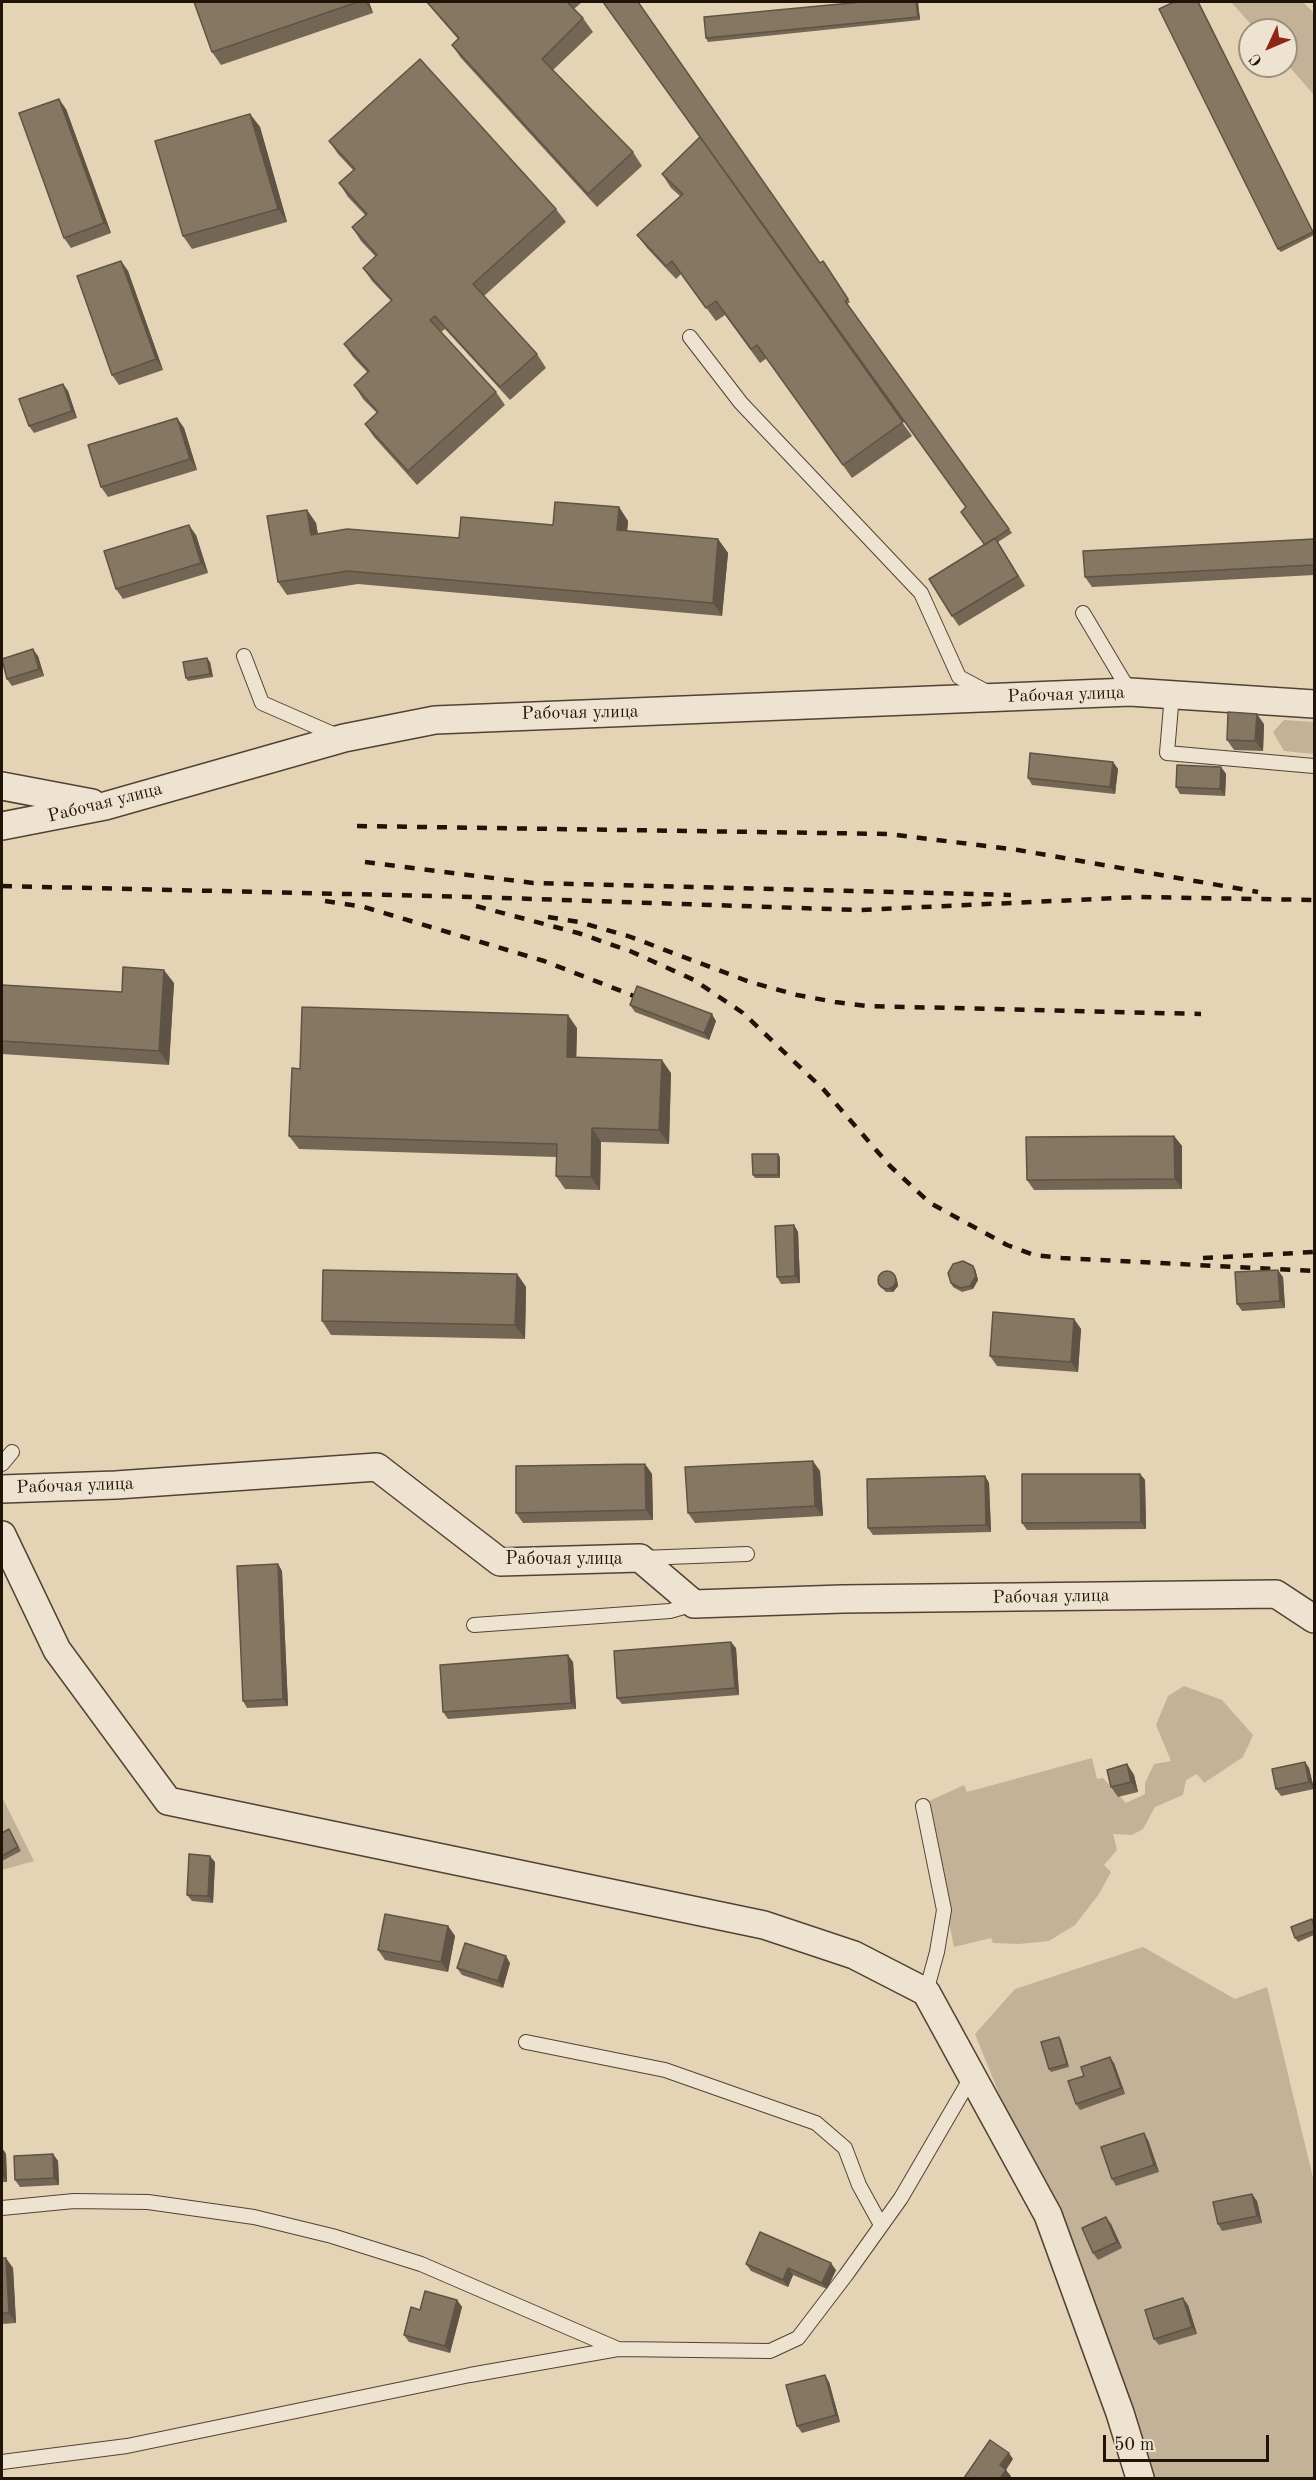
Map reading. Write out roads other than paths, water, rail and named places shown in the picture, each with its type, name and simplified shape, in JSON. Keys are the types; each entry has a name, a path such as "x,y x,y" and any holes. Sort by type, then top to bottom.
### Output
{"street":[{"name":"Рабочая улица","path":"2,826 105,806 344,738 446,719 1130,692 1314,704"},
{"path":"2,786 105,806"},
{"name":"Рабочая улица","path":"2,1489 363,1473 377,1467 500,1562 640,1558 694,1604 1276,1594 1314,1619"},
{"path":"2,1535 57,1650 168,1801 764,1925 854,1955 926,1992 1048,2215 1120,2413 1140,2478"}],"lane":[{"path":"690,337 741,403 921,593 959,677 999,698"},
{"path":"1083,613 1130,692"},
{"path":"244,656 262,703 344,738"},
{"path":"1172,694 1167,753 1314,766"},
{"path":"2,1464 12,1452"},
{"path":"640,1558 747,1554"},
{"path":"474,1625 670,1611 694,1604"},
{"path":"924,1806 944,1910 937,1952 926,1992"},
{"path":"526,2042 665,2070 816,2123 844,2148 859,2185 881,2225"},
{"path":"2,2462 127,2446 470,2374 618,2349 770,2351 798,2338 901,2198 972,2076"},
{"path":"2,2208 74,2201 148,2202 254,2217 332,2236 420,2264 618,2349"}],"railway":[{"path":"357,826 889,834 1018,850 1258,892"},
{"path":"365,862 533,883 1011,895"},
{"path":"2,886 476,897 859,910 1140,897 1314,900"},
{"path":"325,901 364,907 544,961 634,996"},
{"path":"476,906 578,933 630,951 694,980 743,1013 824,1090 890,1166 930,1203 1007,1245 1034,1255 1062,1258 1314,1271"},
{"path":"548,917 579,922 628,936 750,982 797,995 835,1002 867,1006 1201,1014"},
{"path":"1203,1258 1314,1252"}]}
